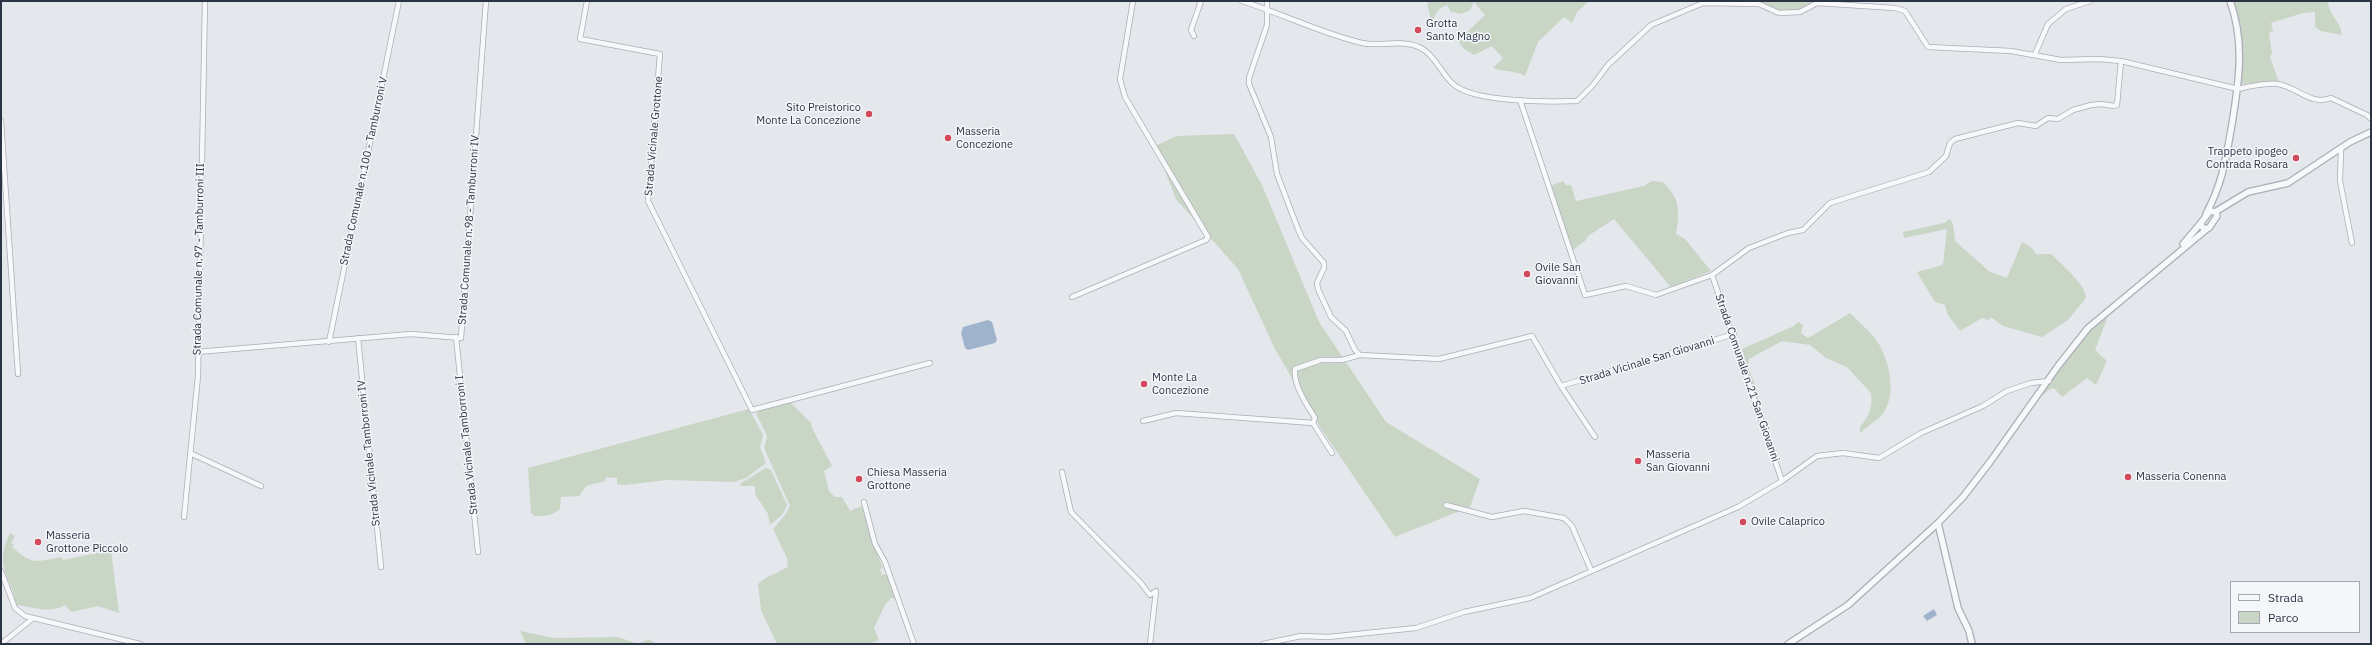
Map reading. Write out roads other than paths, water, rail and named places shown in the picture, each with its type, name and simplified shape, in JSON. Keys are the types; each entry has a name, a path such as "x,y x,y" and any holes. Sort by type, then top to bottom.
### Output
{"street":[{"name":"Strada Comunale n.97 - Tamburroni III","path":"184,517 198,376 197,352 205,1"},
{"name":"Strada Comunale n.100 - Tamburroni V","path":"329,341 399,1"},
{"name":"Strada Comunale n.98 - Tamburroni IV","path":"197,352 411,334 461,338 486,1"},
{"name":"Strada Vicinale Grottone","path":"586,1 580,39 660,54 648,201 752,410 930,363"},
{"path":"1072,297 1206,240 1208,237 1125,98 1120,79 1133,1"},
{"path":"1194,36 1191,30 1201,1"},
{"path":"1242,1 1266,9 1322,33 1364,44 1396,44 1419,47 1438,63 1451,83 1475,95 1520,100 1577,101 1593,85 1608,64 1651,25 1703,3 1759,4 1779,13 1800,12 1817,3 1895,8 1905,11 1928,47 2011,51 2035,54 2061,60 2099,59 2121,61 2238,89 2257,85 2278,84 2294,89 2312,99 2324,101 2331,98 2367,115 2371,119"},
{"path":"1267,1 1267,25 1249,78 1249,84 1271,136 1277,174 1298,229 1302,238 1324,263 1324,268 1317,283 1318,289 1331,317 1346,331 1360,355"},
{"path":"2035,54 2048,24 2066,9 2090,1"},
{"path":"2176,253 2200,224 2215,197 2222,180 2238,89 2241,60 2237,20 2230,1"},
{"path":"1520,100 1585,295 1626,286 1656,295 1712,275 1749,248 1788,233 1803,230 1830,203 1929,172 1946,156 1950,143 1955,139 2018,123 2036,126 2048,118 2058,119 2072,110 2091,106 2101,104 2114,106 2117,104 2121,61"},
{"path":"1,121 18,374"},
{"path":"1788,644 1848,605 1938,523 1963,497 2070,350 2088,328 2176,253 2207,229 2216,213 2248,192 2288,183 2350,142 2371,132"},
{"path":"2341,149 2340,181 2352,243"},
{"path":"2215,197 2216,213"},
{"path":"2206,214 2216,213"},
{"path":"2200,224 2202,229 2207,229"},
{"name":"Strada Comunale n.21 San Giovanni","path":"1712,275 1734,334 1782,480"},
{"name":"Strada Vicinale San Giovanni","path":"1561,386 1734,334"},
{"path":"1332,453 1313,423 1315,418 1297,385 1294,369 1321,360 1353,358 1360,355 1439,359 1532,336 1561,386 1595,437"},
{"name":"Strada Vicinale Tamborroni I","path":"456,337 478,552"},
{"name":"Strada Vicinale Tamborroni IV","path":"358,338 381,567"},
{"path":"1263,644 1301,636 1328,637 1416,628 1464,612 1530,598 1591,570 1738,507 1817,456 1842,453 1879,458 1921,433 1983,406 2007,390 2031,383 2048,381"},
{"path":"1143,421 1176,413 1313,423"},
{"path":"190,453 261,486"},
{"path":"1062,472 1071,512 1142,583 1150,595 1156,591 1150,644"},
{"path":"864,502 875,544 885,562 914,644"},
{"path":"1446,505 1482,516 1492,517 1524,511 1564,518 1572,526 1591,570"},
{"path":"1938,523 1958,608 1969,631 1972,644"},
{"path":"1,571 15,608 25,616 32,619 137,644"},
{"path":"1,644 32,619"}],"water":[{"path":"988,320 992,322 997,340 995,343 968,350 965,348 961,333 963,327"},
{"path":"1934,609 1937,615 1927,621 1923,616"}],"place":[{"name":"Grotta Santo Magno","path":"1418,30"},
{"name":"Sito Preistorico Monte La Concezione","path":"869,114"},
{"name":"Masseria Concezione","path":"948,138"},
{"name":"Trappeto ipogeo Contrada Rosara","path":"2296,158"},
{"name":"Ovile San Giovanni","path":"1527,274"},
{"name":"Monte La Concezione","path":"1144,384"},
{"name":"Masseria San Giovanni","path":"1638,461"},
{"name":"Masseria Conenna","path":"2128,477"},
{"name":"Chiesa Masseria Grottone","path":"859,479"},
{"name":"Ovile Calaprico","path":"1743,522"},
{"name":"Masseria Grottone Piccolo","path":"38,542"}]}
